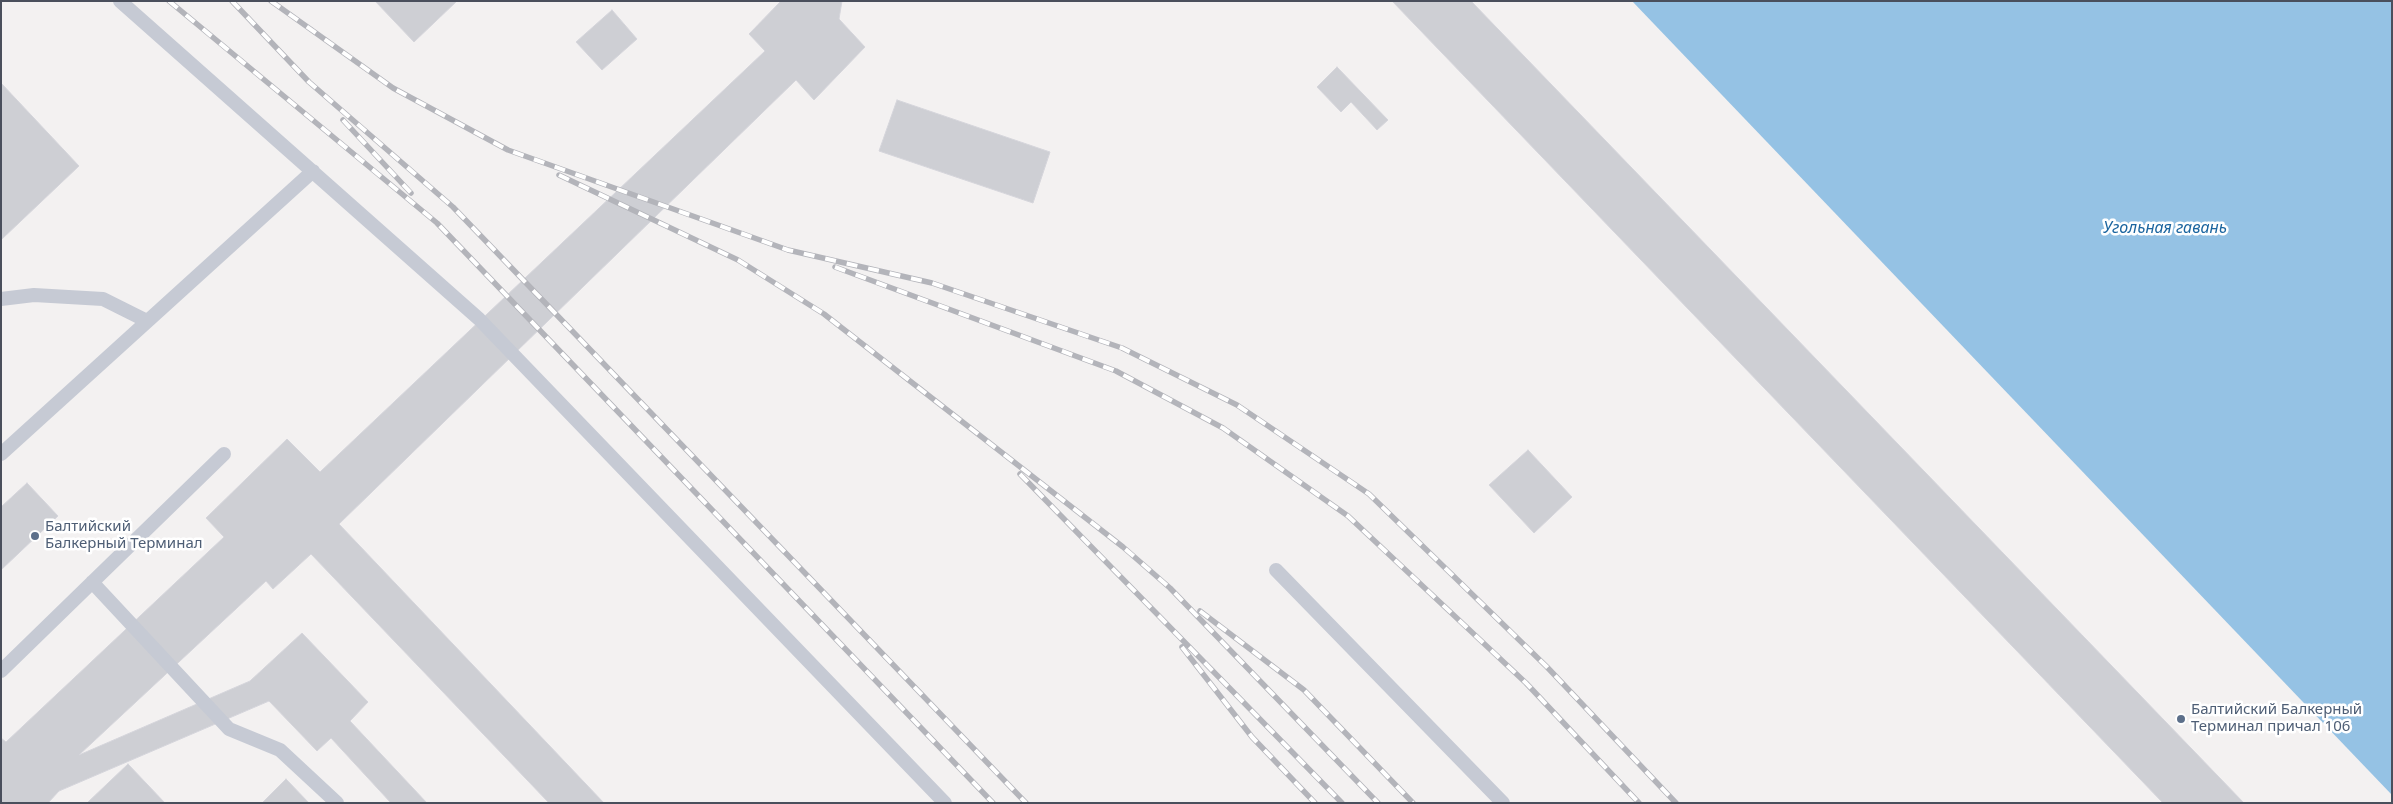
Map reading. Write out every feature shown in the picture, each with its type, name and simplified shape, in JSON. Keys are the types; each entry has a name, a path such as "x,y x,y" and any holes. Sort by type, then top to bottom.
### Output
{"lane":[{"path":"120,1 479,319 945,803"},
{"path":"1,454 313,171"},
{"path":"1,299 34,295 102,299 147,321"},
{"path":"1,671 224,454"},
{"path":"1276,570 1503,803"},
{"path":"92,582 230,729 280,750 338,803"}],"water":[{"name":"Угольная гавань","path":"1632,1 2392,1 2392,795"}],"building":[{"path":"375,1 457,1 414,42"},
{"path":"781,1 842,1 839,19 865,47 814,100 796,80 339,524 604,803 549,803 311,554 273,589 266,581 79,755 250,681 302,633 368,702 350,721 427,803 391,803 331,738 317,751 269,701 59,791 48,803 1,803 1,738 6,742 224,537 206,518 287,439 320,472 765,51 749,34"},
{"path":"1392,1 1471,1 2244,803 2163,803"},
{"path":"612,10 637,39 602,70 576,42"},
{"path":"1337,67 1388,120 1377,130 1351,102 1341,112 1317,87"},
{"path":"1,83 79,166 2,239 1,238"},
{"path":"897,100 1050,152 1033,203 879,151"},
{"path":"1528,450 1572,497 1534,533 1489,485"},
{"path":"27,483 58,516 1,570 1,507"},
{"path":"128,764 165,803 87,803"},
{"path":"286,779 309,803 262,803"}],"railway":[{"path":"169,1 437,223 993,803"},
{"path":"232,1 309,82 453,207 1026,803"},
{"path":"271,1 393,88 508,150 788,250 932,283 1122,348 1237,405 1369,494 1547,667 1676,803"},
{"path":"343,120 411,193"},
{"path":"559,175 738,260 824,314 1123,547 1170,588 1378,803"},
{"path":"835,267 1116,371 1223,428 1348,516 1526,683 1639,803"},
{"path":"1020,474 1342,803"},
{"path":"1200,611 1304,690 1413,803"},
{"path":"1182,647 1252,737 1315,803"}],"place":[{"name":"Балтийский Балкерный Терминал","path":"35,536"},
{"name":"Балтийский Балкерный Терминал причал 106","path":"2181,719"}]}
